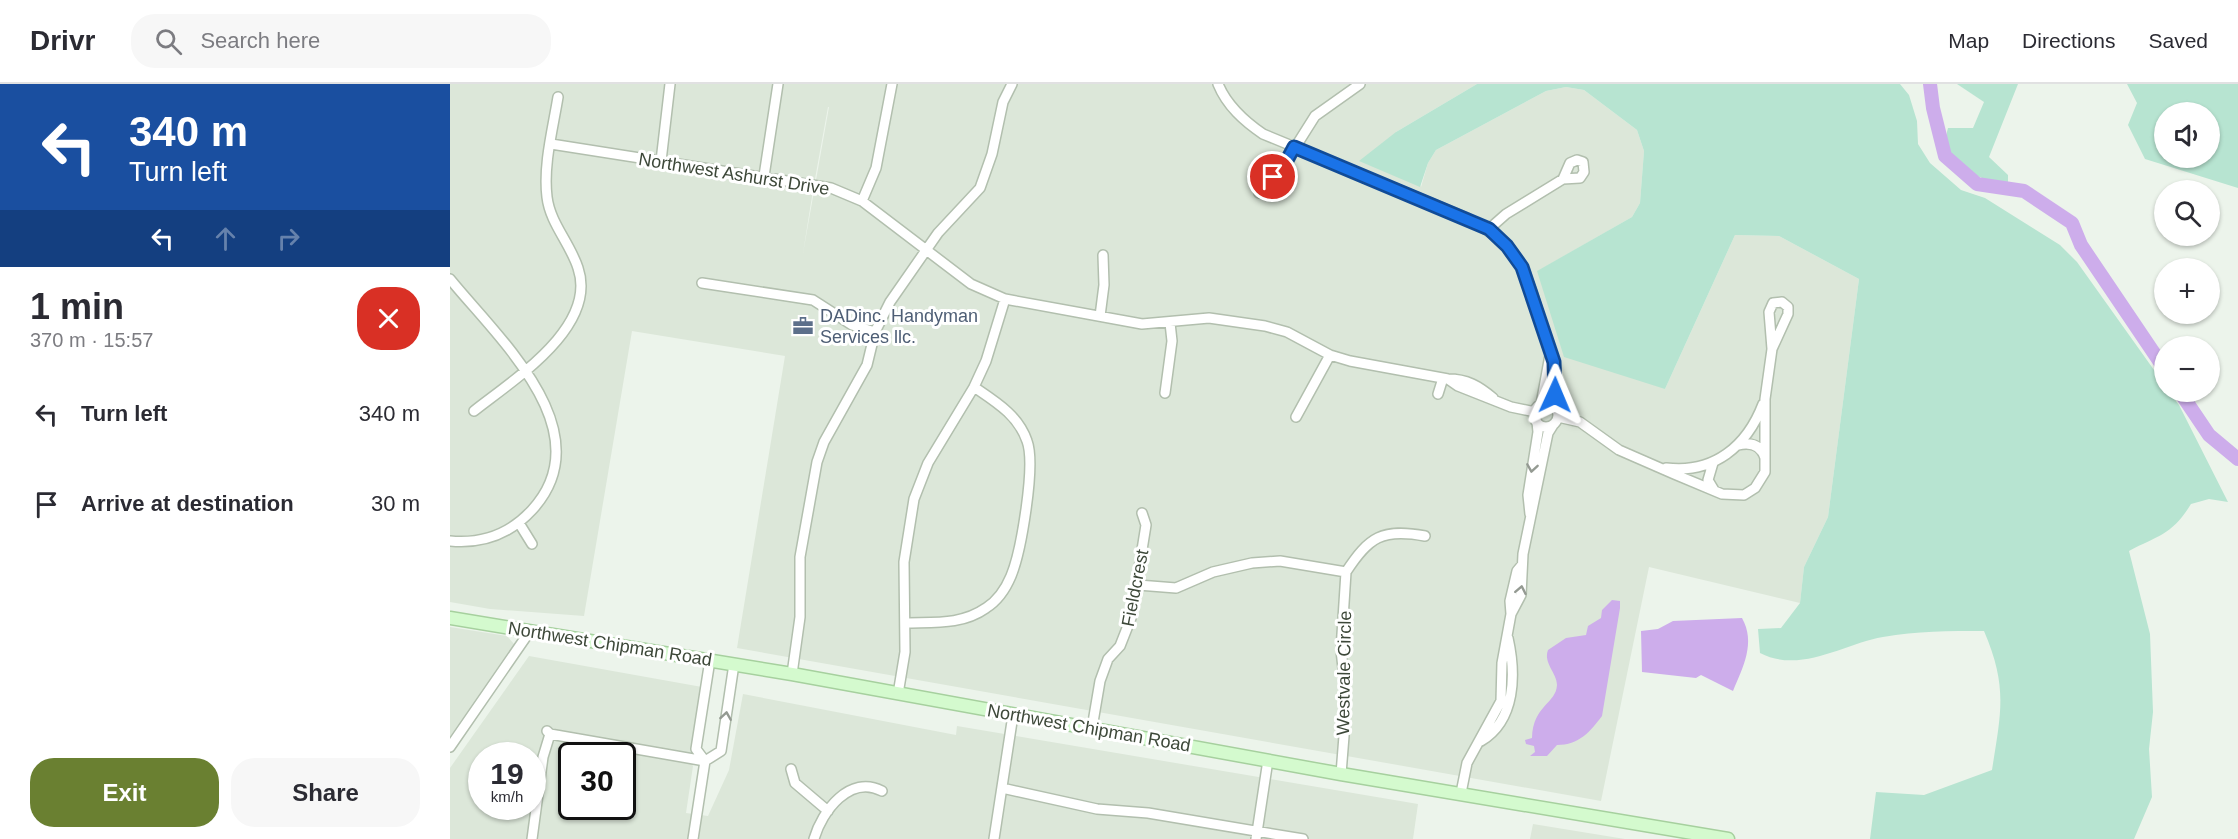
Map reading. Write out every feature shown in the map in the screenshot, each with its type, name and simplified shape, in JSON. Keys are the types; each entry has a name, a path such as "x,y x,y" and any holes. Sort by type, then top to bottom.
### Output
{"main road":[{"name":"Northwest Chipman Road","path":"450,618 792,674 1341,774 1728,839"}],"street":[{"path":"661,161 670,84"},
{"path":"764,176 778,84"},
{"path":"862,201 876,168 892,84"},
{"path":"792,674 800,617 800,557 817,462 832,424 867,365 875,332 890,302 938,234 980,188 992,154 1003,102 1012,84"},
{"path":"1218,84 1230,105 1245,121 1263,134 1489,229 1507,246 1522,267 1556,370 1555,421 1548,433 1535,503 1530,514"},
{"path":"1259,192 1286,162 1315,116 1360,84"},
{"path":"474,411 525,371 561,335 573,318 579,294 579,270 552,215 547,198 551,144 558,97"},
{"name":"Northwest Ashurst Drive","path":"551,144 831,188 862,201 926,252 971,284 1005,299 1142,324 1209,318 1276,328 1329,355 1445,379 1460,379 1479,386 1493,398 1511,407 1538,413"},
{"path":"1489,229 1506,214 1563,179"},
{"path":"1100,316 1104,285 1103,255"},
{"path":"450,279 525,371 546,403 554,424 556,455 551,478 540,501 519,523 488,538 450,542"},
{"path":"702,283 813,300 852,325 875,332"},
{"path":"898,694 906,623 903,576 915,493 928,463 974,387 986,361 1005,299"},
{"path":"1165,393 1173,341 1170,322"},
{"path":"1538,413 1545,426 1555,421 1580,422 1619,450 1714,490 1731,496 1750,492 1762,478 1766,460 1765,399 1772,349"},
{"path":"1296,417 1329,355"},
{"path":"1461,793 1467,763 1481,741 1492,734 1506,716 1512,677 1507,635 1511,614 1521,595 1524,572 1522,565 1530,514 1528,495 1538,432 1538,413 1550,355"},
{"path":"1438,394 1445,379"},
{"path":"906,623 953,621 987,608 1005,588 1014,568 1030,475 1030,451 1015,418 974,387"},
{"path":"1738,446 1756,422 1765,399"},
{"path":"1538,413 1548,403 1555,407"},
{"path":"1657,466 1686,469 1713,462 1738,446 1749,443 1758,447 1766,460"},
{"path":"1713,462 1708,480 1714,490"},
{"name":"Fieldcrest","path":"1092,728 1100,681 1108,659 1118,652 1127,632 1138,585 1146,525 1142,513"},
{"path":"519,523 532,544"},
{"path":"1138,585 1176,588 1213,572 1252,562 1290,562 1346,572 1363,546 1377,537 1390,532 1425,536"},
{"name":"Westvale Circle","path":"1341,774 1346,686 1341,650 1346,572"},
{"path":"450,747 530,631"},
{"path":"693,839 705,761 696,749 710,660"},
{"path":"532,839 547,731 705,761 721,751 734,664"},
{"path":"994,839 1013,715"},
{"path":"1257,836 1268,760"},
{"path":"791,769 795,783 828,811"},
{"path":"814,839 818,825 840,797 855,788 873,786 882,791"},
{"path":"1002,788 1098,809 1148,813 1257,836 1302,839"}],"shaded area":[{"path":"450,84 1477,84 1396,132 1421,187 1428,163 1436,150 1546,91 1566,87 1584,90 1637,130 1644,151 1640,203 1632,217 1538,271 1665,389 1735,235 1779,236 1859,279 1828,517 1804,567 1800,603 1649,567 1601,801 737,648 785,356 632,331 584,616 490,609 450,602","holes":["829,107 803,253 813,190"]},
{"path":"1612,600 1620,601 1620,608 1602,716 1578,740 1557,745 1547,756 1530,756 1535,752 1534,746 1526,744 1525,740 1532,738 1536,718 1556,691 1555,676 1547,659 1548,650 1566,638 1586,635 1588,626 1601,618 1602,610"},
{"path":"1742,618 1746,627 1748,646 1744,664 1733,691 1701,675 1696,678 1642,672 1641,631 1658,629 1673,621"},
{"path":"450,627 507,636 514,644 514,648 450,742"},
{"path":"529,656 702,687 686,813 708,816 729,770 743,694 956,735 957,726 1418,804 1413,839 450,839 450,768 468,742 468,820 546,820 546,742 468,742"},
{"path":"1533,824 1625,839 1530,839"}],"green space":[{"path":"1477,84 1900,84 1909,95 1917,121 1918,144 1930,163 1961,190 1985,198 2060,245 2077,262 2154,370 2154,402 2177,402 2179,405 2228,502 2209,499 2191,504 2171,528 2129,551 2150,634 2153,712 2149,749 2152,797 2134,839 1870,839 1876,792 1924,795 1992,770 2000,700 1997,668 1984,631 1921,632 1883,637 1806,659 1775,659 1760,653 1758,629 1781,628 1800,603 1804,567 1828,517 1859,279 1779,236 1735,235 1665,389 1564,357 1537,271 1632,217 1640,203 1644,151 1637,130 1584,90 1566,87 1546,91 1436,150 1428,163 1420,187 1359,161 1396,132"},
{"path":"1957,84 2018,84 1989,157 2008,175 2008,185 1973,174 1955,161 1949,152 1946,141 1948,128 1973,128 1984,102"},
{"path":"2127,84 2238,84 2238,188 2220,182 2220,180 2212,180 2174,168 2220,168 2220,102 2154,102 2154,162 2145,159 2128,125 2137,103"}],"waterway":[{"path":"1930,84 1933,108 1945,156 1977,184 2024,191 2072,223 2081,245 2154,353"},
{"path":"2187,402 2209,435 2238,459"}],"place":[{"name":"DADinc. Handyman Services llc.","path":"803,326"}],"route":[{"path":"1273,177 1292,154 1294,147 1489,229 1514,254 1532,292 1556,370 1555,395"}]}
